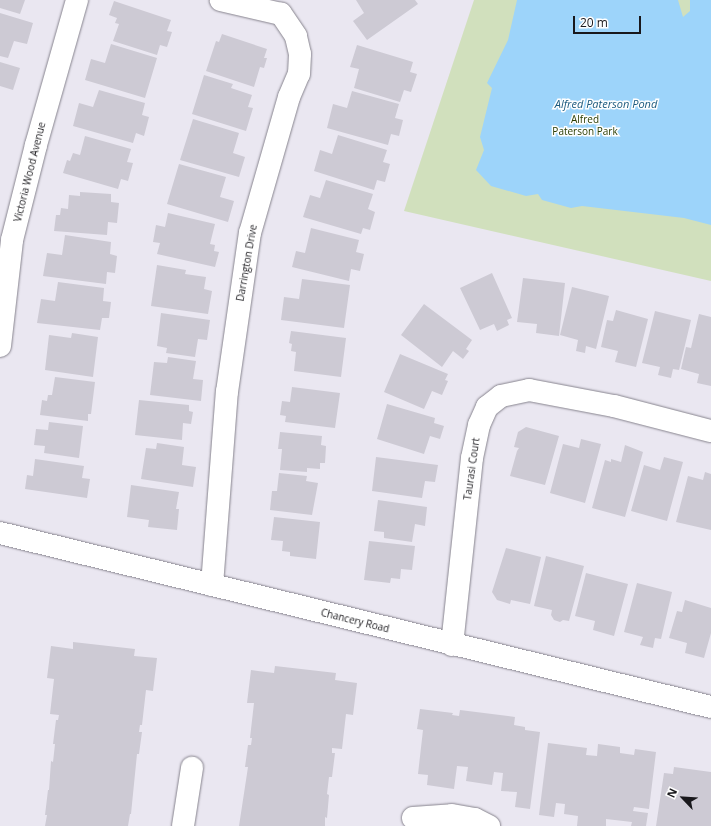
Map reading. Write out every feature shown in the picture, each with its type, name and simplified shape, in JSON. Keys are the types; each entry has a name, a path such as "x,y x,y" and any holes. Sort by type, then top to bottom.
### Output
{"street":[{"name":"Victoria Wood Avenue","path":"0,346 12,240 36,145 77,0"},
{"name":"Darrington Drive","path":"212,585 226,392 250,233 289,97 299,74 300,54 296,36 281,14 221,0"},
{"name":"Taurasi Court","path":"452,645 472,458 482,419 487,407 501,396 529,390 614,406 711,431"},
{"name":"Chancery Road","path":"0,533 452,645 711,707"},
{"path":"184,826 192,768"},
{"path":"413,818 452,815 475,819 489,826"}],"green space":[{"name":"Alfred Paterson Pond","path":"474,0 711,0 711,281 404,211"}],"water":[{"name":"Alfred Paterson Pond","path":"517,0 678,0 683,17 690,11 690,0 711,0 711,225 684,218 582,206 571,208 542,200 538,194 526,196 491,186 476,170 484,150 480,137 492,88 487,83 508,40"}],"building":[{"path":"0,0 25,0 20,14 0,8"},
{"path":"356,0 415,0 418,4 367,40 353,21 364,13"},
{"path":"114,1 171,20 167,31 172,32 167,47 160,45 157,55 113,41 119,24 115,23 117,18 109,15"},
{"path":"0,13 33,23 27,44 14,41 8,58 0,56"},
{"path":"222,34 267,49 264,58 267,58 264,68 260,67 254,87 206,71 216,41 219,42"},
{"path":"111,44 157,58 145,98 85,80 91,59 105,63"},
{"path":"357,45 413,62 410,72 417,74 411,92 404,90 400,102 354,88 359,69 350,67"},
{"path":"0,62 20,68 13,90 0,86"},
{"path":"204,75 233,84 231,88 252,95 248,107 253,108 246,131 192,114"},
{"path":"99,90 145,103 142,115 149,117 144,136 136,133 133,143 73,126 79,103 93,107"},
{"path":"352,91 399,104 395,118 403,120 399,136 391,134 388,145 327,128 333,104 347,108"},
{"path":"193,119 239,133 233,153 245,157 239,177 180,160"},
{"path":"338,135 387,150 383,162 390,164 385,182 377,180 374,190 314,171 320,150 332,154"},
{"path":"85,136 131,149 127,162 133,163 128,181 121,179 118,189 63,173 67,160 70,161 73,153 80,155"},
{"path":"179,164 226,177 220,197 234,201 228,222 167,204"},
{"path":"326,180 373,194 368,209 375,212 370,230 363,228 361,234 303,217 310,195 320,198"},
{"path":"80,192 111,194 111,202 119,203 117,223 108,222 107,235 54,231 56,215 60,215 61,208 68,209 69,195 80,196"},
{"path":"168,213 215,224 210,244 215,245 214,251 219,252 215,267 157,254 160,243 153,242 156,225 165,227"},
{"path":"311,228 359,240 356,252 364,254 360,271 351,269 349,281 292,267 296,251 305,253"},
{"path":"65,235 111,242 110,254 117,256 115,273 107,272 106,284 43,276 47,253 62,255"},
{"path":"157,265 186,270 185,274 206,277 204,289 212,291 208,314 151,306"},
{"path":"492,273 512,318 507,320 509,325 497,331 494,324 480,330 460,288"},
{"path":"523,278 565,283 559,336 536,333 537,324 517,322"},
{"path":"302,279 350,285 344,328 281,320 284,297 299,299"},
{"path":"58,282 104,288 103,301 111,302 109,318 102,318 100,330 37,323 41,299 55,301"},
{"path":"572,287 609,296 596,349 586,346 585,353 576,351 578,340 560,335"},
{"path":"424,304 472,340 466,349 469,351 463,359 453,351 442,367 401,335"},
{"path":"616,310 648,319 636,367 615,362 618,351 601,347 607,320 613,321"},
{"path":"655,311 691,320 679,370 673,369 671,378 658,375 660,367 642,363"},
{"path":"161,313 210,320 207,340 198,339 195,357 166,353 167,348 157,346"},
{"path":"699,314 711,317 711,386 697,383 699,374 681,369 686,347 691,348"},
{"path":"291,331 346,338 341,377 294,371 296,352 291,351 292,344 289,343"},
{"path":"72,333 98,337 93,377 45,370 49,335 71,338"},
{"path":"400,354 448,374 445,380 448,381 442,395 432,391 424,409 384,392"},
{"path":"168,357 196,361 193,379 203,380 201,401 150,395 154,362 167,363"},
{"path":"55,377 95,382 91,414 88,414 88,421 40,415 42,400 47,401 48,395 52,395"},
{"path":"292,387 340,393 335,428 285,422 286,416 280,415 282,401 290,402"},
{"path":"139,400 189,405 189,411 193,412 191,424 183,423 182,440 135,435"},
{"path":"387,404 435,418 434,423 444,426 440,439 430,436 424,454 377,439"},
{"path":"49,422 83,426 79,458 44,453 45,446 34,445 36,429 48,430"},
{"path":"526,427 559,436 545,485 510,476 519,448 514,447 518,432"},
{"path":"280,432 322,436 321,445 326,446 325,463 320,463 320,469 307,468 307,472 280,470 282,449 278,449"},
{"path":"581,439 601,444 585,503 550,493 563,444 579,448"},
{"path":"157,443 184,447 182,465 196,467 193,487 141,479 146,448 156,449"},
{"path":"625,445 643,452 625,517 592,508 605,460 611,462 611,459 621,462"},
{"path":"376,457 438,465 435,482 425,481 422,498 372,491"},
{"path":"664,457 683,462 667,521 631,511 644,465 660,470"},
{"path":"35,459 84,466 82,478 90,479 87,498 25,489 27,475 33,476"},
{"path":"705,472 711,474 711,530 676,522 688,476 703,480"},
{"path":"279,473 307,476 306,481 318,483 312,515 270,510 272,491 277,491"},
{"path":"131,485 179,492 176,509 179,509 177,530 148,527 149,520 127,517"},
{"path":"378,500 427,507 425,526 415,524 412,542 384,538 384,532 374,531"},
{"path":"274,517 320,522 316,559 290,556 290,552 282,551 283,541 271,540"},
{"path":"369,541 415,546 412,570 401,569 400,579 391,578 390,583 364,580"},
{"path":"506,548 541,557 530,604 511,600 510,604 497,600 492,592"},
{"path":"546,556 584,566 569,621 563,620 560,622 554,620 551,615 552,610 534,606"},
{"path":"586,573 628,584 614,636 593,630 595,621 575,616"},
{"path":"637,583 672,592 661,639 655,638 653,648 640,645 643,637 624,632"},
{"path":"685,600 711,608 711,633 704,658 685,653 687,643 669,638 677,611 682,612"},
{"path":"73,642 135,649 134,656 157,658 153,691 146,690 142,725 140,725 139,732 142,732 139,754 137,754 131,814 128,826 45,826 51,761 53,762 55,744 53,744 56,720 58,720 59,715 50,714 54,679 47,678 51,646 73,649"},
{"path":"275,666 336,673 335,680 357,683 353,715 346,714 342,749 332,748 332,753 335,753 332,777 329,777 327,794 329,795 325,826 239,826 248,767 245,767 248,745 251,745 252,738 250,738 254,703 247,703 251,670 274,673"},
{"path":"420,709 453,713 452,715 459,716 460,710 515,717 514,725 525,727 525,730 540,732 530,809 515,807 517,792 501,791 503,773 494,772 492,785 466,781 468,767 457,766 454,789 427,785 428,775 418,774 423,730 417,729"},
{"path":"548,743 587,748 586,755 597,756 598,744 620,747 620,753 634,755 635,749 656,752 649,809 634,807 633,811 648,813 646,826 631,826 632,822 606,819 606,826 577,826 578,816 564,814 565,804 556,803 554,817 539,815"},
{"path":"674,767 711,772 711,826 656,826 664,773 673,774"}],"park label":[{"name":"Alfred Paterson Park","path":"585,124"}]}
